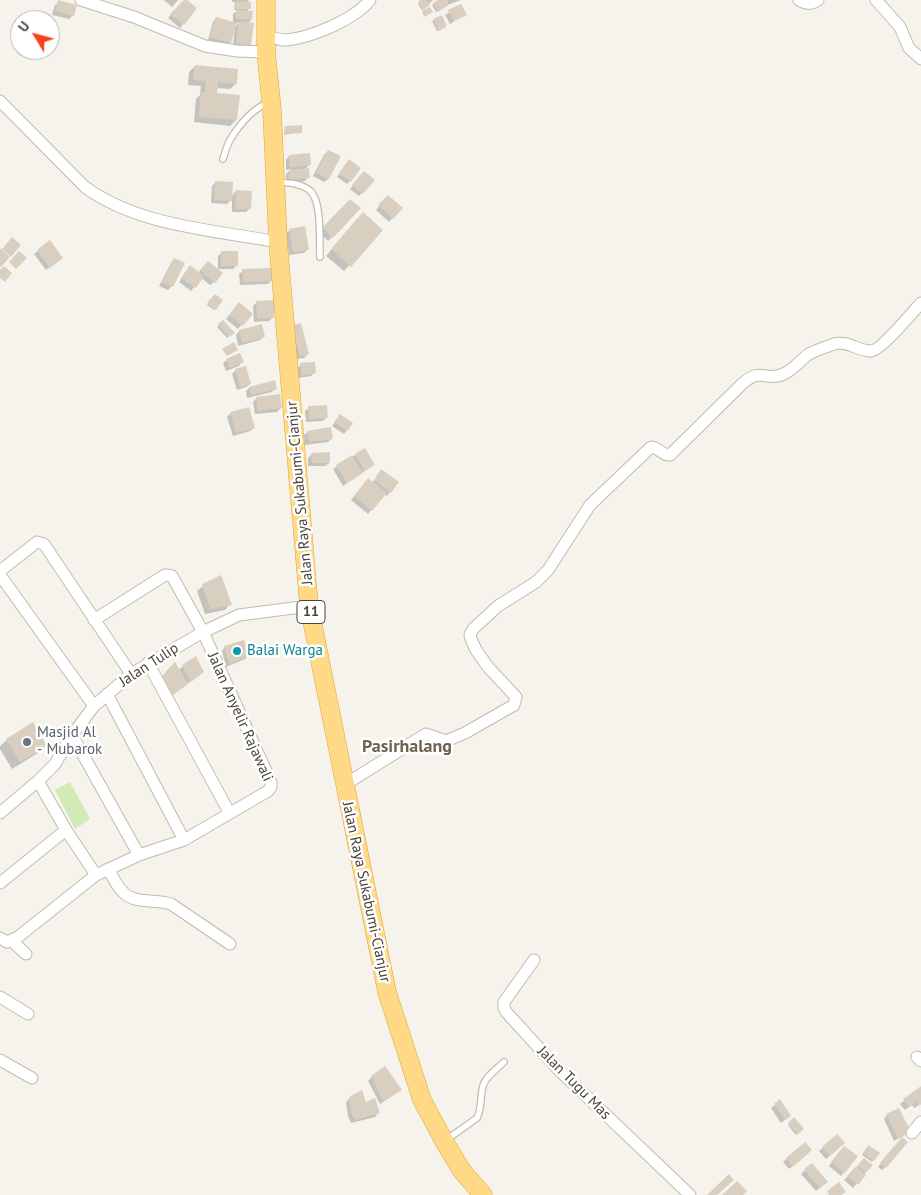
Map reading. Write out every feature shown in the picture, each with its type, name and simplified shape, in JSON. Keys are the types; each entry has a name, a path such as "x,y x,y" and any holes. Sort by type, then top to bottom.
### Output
{"highway":[{"name":"Jalan Raya Sukabumi-Cianjur","path":"266,0 266,44 278,242 309,606 387,992 422,1100 462,1171 483,1195"}],"street":[{"path":"80,0 134,17 205,46 238,51 308,35 336,24 361,9 370,0"},
{"path":"799,0 810,4 818,0"},
{"path":"876,0 900,27 909,48 921,59"},
{"path":"0,101 85,187 101,199 162,221 278,242"},
{"path":"344,785 426,734 446,740 465,733 514,704 516,697 488,666 473,644 470,635 473,629 498,606 536,582 548,570 590,505 651,447 666,455 670,455 742,384 754,375 780,376 796,367 813,352 839,343 875,350 921,303"},
{"path":"0,571 38,542 44,544 131,674"},
{"path":"0,575 94,706"},
{"name":"Jalan Anyelir Rajawali","path":"12,941 96,875 139,856 184,840 229,812 268,791 271,787 271,782 202,632 172,576 165,575 94,620"},
{"name":"Jalan Tulip","path":"0,813 55,764 72,735 94,706 131,674 202,632 239,615 309,606"},
{"path":"148,663 229,812"},
{"path":"107,694 184,840"},
{"path":"72,735 139,856"},
{"path":"38,781 66,830 96,875"},
{"path":"0,883 66,830"},
{"path":"108,869 125,894 130,898 163,901 171,904 230,944"},
{"path":"0,938 6,942 12,941 26,954"},
{"name":"Jalan Tugu Mas","path":"534,960 504,1002 504,1008 507,1013 561,1072 690,1195"},
{"path":"0,997 28,1014"},
{"path":"0,1060 32,1078"},
{"path":"912,1133 921,1122"}],"lane":[{"path":"223,158 229,141 240,127 259,107 271,102"},
{"path":"275,182 302,186 314,195 318,205 320,257"},
{"path":"444,1141 477,1118 485,1081 504,1062"}],"green space":[{"path":"70,782 90,819 75,829 55,790"}],"building":[{"path":"58,0 77,5 74,16 55,10"},
{"path":"184,0 187,0 197,8 184,25 170,14"},
{"path":"427,0 430,5 423,10 418,1"},
{"path":"438,0 446,0 449,5 438,12 433,3"},
{"path":"236,1 251,2 251,9 235,9"},
{"path":"461,4 467,15 454,21 448,10"},
{"path":"430,7 433,12 424,17 422,11"},
{"path":"236,10 253,11 252,20 236,19"},
{"path":"442,15 447,26 439,31 433,19"},
{"path":"216,17 237,23 231,43 210,37"},
{"path":"239,21 254,23 251,45 236,43"},
{"path":"195,65 238,69 237,84 218,82 217,93 240,95 237,120 199,117 201,92 205,92 206,81 193,80"},
{"path":"302,125 302,133 285,134 285,126"},
{"path":"328,150 341,156 329,179 316,173"},
{"path":"310,153 311,165 290,167 289,155"},
{"path":"349,159 361,168 351,182 339,173"},
{"path":"309,168 310,178 289,180 289,170"},
{"path":"364,171 375,180 363,194 352,185"},
{"path":"215,181 233,182 232,201 214,200"},
{"path":"236,190 252,191 251,209 235,209"},
{"path":"388,195 403,208 393,219 378,205"},
{"path":"350,199 361,208 333,238 322,228"},
{"path":"363,212 383,230 351,267 331,249"},
{"path":"305,226 309,250 293,252 289,229"},
{"path":"12,237 21,245 11,257 2,249"},
{"path":"50,240 63,258 50,268 37,250"},
{"path":"0,248 10,257 0,268"},
{"path":"19,251 27,258 16,269 9,262"},
{"path":"221,251 238,251 238,266 221,266"},
{"path":"174,258 185,263 173,287 162,282"},
{"path":"208,261 223,273 215,283 200,270"},
{"path":"190,265 204,276 196,288 181,278"},
{"path":"4,266 12,273 5,282 0,278 0,270"},
{"path":"272,268 272,281 243,282 242,269"},
{"path":"215,294 223,300 216,310 207,303"},
{"path":"274,300 274,318 257,319 256,301"},
{"path":"239,302 253,314 243,326 229,315"},
{"path":"223,320 235,333 229,337 218,324"},
{"path":"301,323 309,354 300,357 292,325"},
{"path":"262,324 265,337 242,343 239,330"},
{"path":"234,342 238,350 227,356 222,349"},
{"path":"240,353 244,362 230,368 226,359"},
{"path":"315,362 316,373 302,375 300,363"},
{"path":"246,366 251,384 240,387 235,369"},
{"path":"275,380 277,389 251,395 249,387"},
{"path":"280,394 282,408 258,411 256,397"},
{"path":"327,405 328,418 309,419 308,406"},
{"path":"249,407 255,428 236,433 230,412"},
{"path":"340,414 353,423 348,431 334,422"},
{"path":"331,427 333,439 309,442 307,431"},
{"path":"365,448 375,465 365,471 355,454"},
{"path":"330,452 330,463 312,463 311,453"},
{"path":"352,455 363,473 347,483 336,465"},
{"path":"381,469 399,482 391,493 374,480"},
{"path":"368,478 387,493 372,511 354,496"},
{"path":"221,575 232,605 210,609 202,584"},
{"name":"Balai Warga","path":"244,640 250,656 229,664 224,646"},
{"path":"196,656 204,672 191,682 182,665"},
{"path":"175,662 188,684 170,697 161,679"},
{"name":"Masjid Al - Mubarok","path":"33,722 47,746 20,762 6,739"},
{"path":"385,1066 402,1090 383,1101 371,1076"},
{"path":"921,1086 921,1104 918,1106 916,1102 909,1107 903,1099"},
{"path":"362,1090 366,1102 375,1098 380,1113 355,1120 351,1112 349,1097"},
{"path":"780,1099 791,1116 785,1120 774,1104"},
{"path":"899,1108 911,1132 898,1139 886,1114"},
{"path":"794,1117 804,1129 798,1134 788,1123"},
{"path":"837,1134 845,1143 830,1156 822,1147"},
{"path":"902,1137 908,1142 886,1168 880,1163"},
{"path":"805,1142 812,1150 793,1167 786,1158"},
{"path":"868,1145 880,1153 874,1161 863,1153"},
{"path":"844,1146 858,1156 845,1173 831,1162"},
{"path":"864,1158 873,1165 866,1173 858,1165"},
{"path":"812,1163 828,1182 820,1188 804,1169"},
{"path":"856,1166 866,1175 858,1185 847,1176"},
{"path":"729,1174 734,1180 717,1195 707,1195"},
{"path":"737,1181 747,1191 743,1195 722,1195"},
{"path":"839,1182 846,1192 841,1195 829,1195 827,1191"}],"place":[{"name":"Balai Warga","path":"237,651"},
{"name":"Masjid Al - Mubarok","path":"27,742"}],"district":[{"name":"Pasirhalang","path":"407,747"}]}
